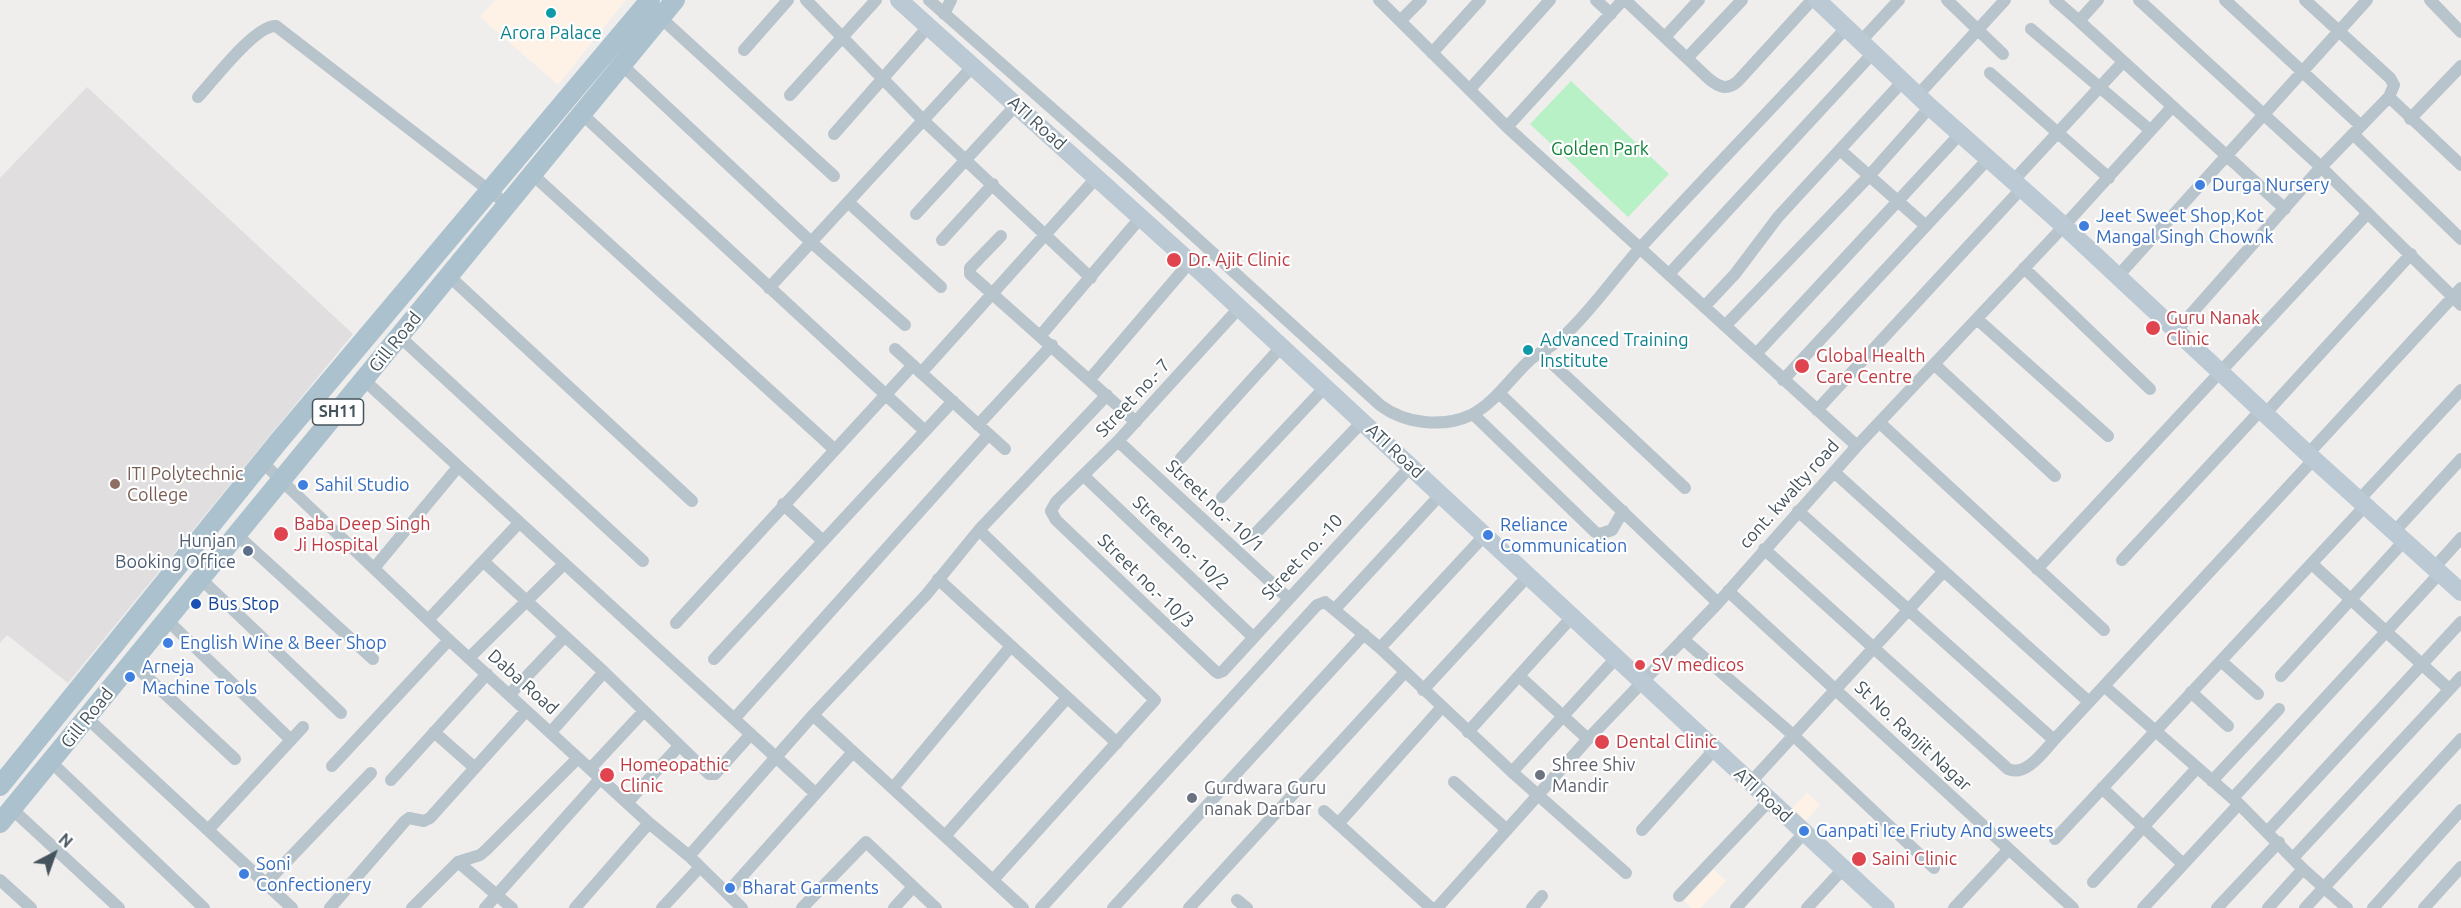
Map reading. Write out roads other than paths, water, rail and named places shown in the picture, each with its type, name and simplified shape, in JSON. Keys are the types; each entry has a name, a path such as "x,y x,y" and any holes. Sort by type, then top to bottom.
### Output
{"main road":[{"name":"Gill Road","path":"0,786 262,462 650,0"},
{"name":"Gill Road","path":"6,816 675,0"}],"street":[{"path":"744,50 788,0"},
{"path":"806,0 842,39 884,77 924,121 1046,233 1091,278"},
{"path":"790,95 876,0"},
{"name":"ATI Road","path":"899,0 1142,217 1282,346 1641,683 1844,869 1882,907"},
{"path":"929,0 1125,172 1389,412 1403,418 1433,422 1455,421 1473,414 1498,393 1528,361 1566,334 1640,248 1847,27"},
{"path":"944,14 951,0"},
{"path":"1379,0 1508,127 1857,446"},
{"path":"1400,21 1421,0"},
{"path":"1432,53 1480,0"},
{"path":"1470,89 1550,0"},
{"path":"1596,0 1611,14"},
{"path":"1508,127 1624,0 1718,86 1731,87 1817,0 1960,134 2064,226 2311,457 2461,592"},
{"path":"1665,37 1699,0"},
{"path":"1688,57 1742,0"},
{"path":"1669,274 1867,47 1899,0"},
{"path":"1947,0 2003,54"},
{"path":"1725,326 1869,176 1976,29 2005,0"},
{"path":"2055,0 2285,209"},
{"path":"2079,21 2098,0"},
{"path":"1764,549 2008,769 2017,772 2025,769 2054,740 2458,297 2411,255 2321,166 2139,0"},
{"path":"2225,0 2303,72 2461,238"},
{"path":"2176,331 2321,166 2389,97 2394,85 2390,78 2305,0"},
{"path":"2118,276 2367,0"},
{"path":"2430,0 2461,32"},
{"path":"661,18 834,176"},
{"path":"198,97 259,33 266,28 276,27 508,205"},
{"path":"834,134 928,27"},
{"path":"2031,29 2150,130"},
{"path":"1817,410 2123,62"},
{"path":"623,66 904,326"},
{"path":"769,288 973,66"},
{"path":"2410,118 2461,66"},
{"path":"1990,73 2109,177"},
{"path":"1704,307 1734,274 1779,217 1903,81"},
{"path":"2389,97 2460,162"},
{"path":"916,214 1016,105"},
{"name":"cont. kwalty road","path":"1439,907 1588,739 1718,603 1857,446 2064,226 2172,107"},
{"path":"583,115 925,431"},
{"path":"1756,354 1960,134"},
{"path":"1840,150 1926,226"},
{"path":"1783,380 1988,159"},
{"path":"533,175 834,449"},
{"path":"676,623 885,395 917,369 993,294 1097,177"},
{"path":"942,240 993,184"},
{"path":"848,202 941,287"},
{"path":"2037,569 2368,213"},
{"path":"1041,335 1142,217"},
{"path":"1000,236 969,272 1136,422"},
{"path":"2122,560 2411,255"},
{"path":"1089,379 1190,262"},
{"path":"2024,268 2150,389"},
{"path":"448,276 692,501"},
{"name":"Street no.- 7","path":"1051,511 1056,502 1136,422 1239,308"},
{"path":"1977,319 2108,436"},
{"path":"399,336 643,561"},
{"path":"978,425 1052,345"},
{"path":"1181,458 1282,346"},
{"path":"895,349 1005,449"},
{"path":"1541,353 1685,488"},
{"path":"1935,364 2055,476"},
{"path":"364,380 814,793"},
{"path":"1222,497 1325,387"},
{"path":"2055,839 2312,564 2461,390"},
{"path":"1498,393 1718,603"},
{"path":"689,856 813,715 938,579 979,530 1107,396"},
{"path":"714,659 953,401"},
{"path":"1473,414 1595,532 1600,534 1612,530 1623,511"},
{"path":"1256,533 1363,421"},
{"path":"1880,423 2104,630"},
{"path":"734,719 988,435"},
{"name":"Street no.- 10/1","path":"1118,441 1288,598"},
{"path":"2281,676 2350,599 2461,459"},
{"name":"Daba Road","path":"262,462 375,567 449,640 600,779 689,856 742,908"},
{"name":"Street no. -10","path":"1220,673 1411,466"},
{"path":"375,567 458,467"},
{"path":"1834,472 2089,702"},
{"name":"Street no.- 10/2","path":"1084,476 1253,637"},
{"path":"1335,609 1441,494"},
{"path":"783,504 823,541"},
{"name":"Street no.- 10/3","path":"1051,511 1064,528 1206,663 1220,673"},
{"path":"1798,511 2054,740"},
{"path":"429,619 519,523"},
{"path":"979,530 1154,698 1154,702 993,880"},
{"path":"237,535 373,659"},
{"path":"1380,648 1484,536"},
{"path":"2143,908 2385,631 2461,538"},
{"path":"484,562 604,672 678,747 711,775 751,734"},
{"path":"470,658 564,564"},
{"path":"2312,564 2450,689"},
{"path":"1750,783 1943,572"},
{"path":"1423,690 1528,576"},
{"path":"201,579 341,713"},
{"path":"938,579 1117,743"},
{"name":"St No. Ranjit Nagar","path":"1728,591 2073,908"},
{"path":"1041,908 1317,606 1325,602 1380,648 1468,732 1626,873"},
{"path":"1468,732 1572,617"},
{"path":"167,620 291,740"},
{"path":"2267,832 2461,622"},
{"path":"1113,908 1364,634"},
{"path":"510,694 564,637"},
{"path":"1683,639 1793,735 1934,868"},
{"path":"332,766 449,640"},
{"path":"893,788 1011,646"},
{"path":"1512,772 1616,658"},
{"path":"2221,661 2258,694"},
{"path":"132,663 235,759"},
{"path":"551,732 604,672"},
{"path":"1189,908 1405,672"},
{"path":"391,780 487,674"},
{"path":"1519,676 1588,739"},
{"path":"2293,858 2461,677"},
{"path":"2104,686 2236,801 2279,842 2303,869 2347,908"},
{"path":"2192,692 2228,726"},
{"path":"945,837 1067,698"},
{"path":"1338,824 1442,707"},
{"path":"2212,781 2279,709"},
{"path":"330,908 405,821 409,818 424,820 430,818 526,711"},
{"path":"590,769 644,711"},
{"path":"813,715 1023,908"},
{"path":"87,718 266,884 287,907"},
{"path":"208,830 303,727"},
{"path":"434,732 475,768"},
{"path":"2305,908 2461,739"},
{"path":"627,803 678,747"},
{"path":"1642,830 1714,750"},
{"path":"727,893 853,752"},
{"path":"412,908 458,862 480,855 486,850 578,758"},
{"path":"51,762 204,908"},
{"path":"2093,882 2197,768"},
{"path":"266,884 372,773"},
{"path":"485,908 600,779"},
{"path":"1454,782 1507,830"},
{"path":"2102,788 2183,864"},
{"path":"1679,896 1769,801"},
{"path":"2373,908 2461,810"},
{"path":"1324,811 1439,907"},
{"path":"6,816 119,908"},
{"path":"575,908 649,823"},
{"path":"1736,908 1804,833"},
{"path":"802,908 864,842 936,908"},
{"path":"2217,908 2279,842"},
{"path":"1954,908 2009,849"},
{"path":"458,862 512,908"},
{"path":"662,908 700,867"},
{"path":"2424,908 2461,867"},
{"path":"1807,908 1844,869"},
{"path":"2268,908 2303,869"},
{"path":"0,880 31,908"},
{"path":"894,908 913,887"},
{"path":"1532,908 1542,896"}],"place":[{"name":"Arora Palace","path":"551,13"},
{"name":"Durga Nursery","path":"2200,185"},
{"name":"Jeet Sweet Shop,Kot Mangal Singh Chownk","path":"2084,226"},
{"name":"Dr. Ajit Clinic","path":"1174,260"},
{"name":"Guru Nanak Clinic","path":"2153,328"},
{"name":"Advanced Training Institute","path":"1528,350"},
{"name":"Global Health Care Centre","path":"1802,366"},
{"name":"ITI Polytechnic College","path":"115,484"},
{"name":"Sahil Studio","path":"303,485"},
{"name":"Baba Deep Singh Ji Hospital","path":"281,534"},
{"name":"Reliance Communication","path":"1488,535"},
{"name":"Hunjan Booking Office","path":"248,551"},
{"name":"Bus Stop","path":"196,604"},
{"name":"English Wine & Beer Shop","path":"168,643"},
{"name":"SV medicos","path":"1640,665"},
{"name":"Arneja Machine Tools","path":"130,677"},
{"name":"Dental Clinic","path":"1602,742"},
{"name":"Homeopathic Clinic","path":"607,775"},
{"name":"Shree Shiv Mandir","path":"1540,775"},
{"name":"Gurdwara Guru nanak Darbar","path":"1192,798"},
{"name":"Ganpati Ice Friuty And sweets","path":"1804,831"},
{"name":"Saini Clinic","path":"1859,859"},
{"name":"Soni Confectionery","path":"244,874"},
{"name":"Bharat Garments","path":"730,888"}],"park label":[{"name":"Golden Park","path":"1600,149"}]}
